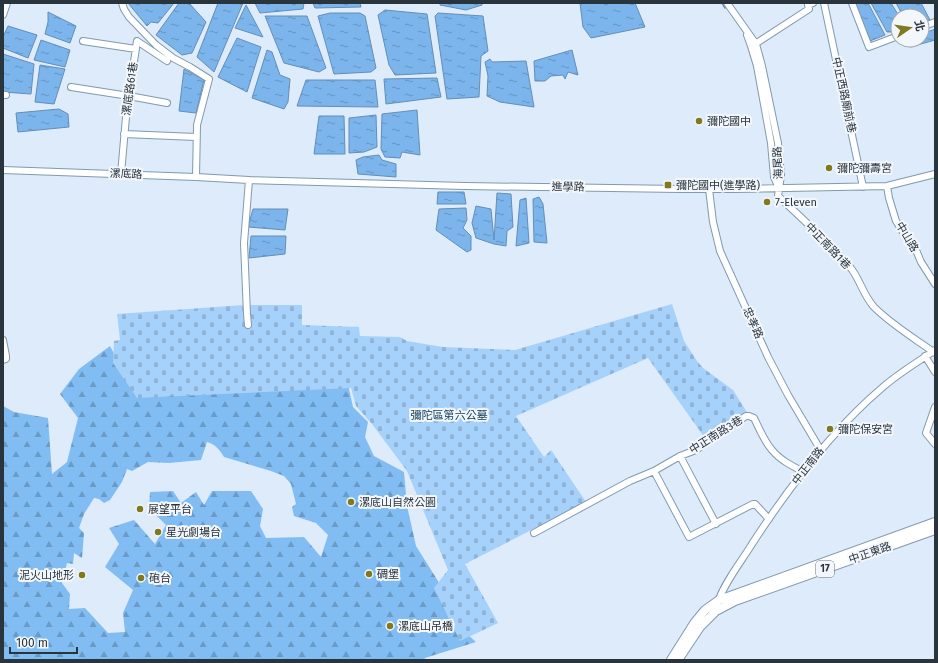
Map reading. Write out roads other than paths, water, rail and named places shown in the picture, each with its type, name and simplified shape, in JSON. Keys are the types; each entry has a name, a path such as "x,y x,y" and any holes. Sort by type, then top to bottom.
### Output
{"main road":[{"name":"中正東路","path":"719,600 935,522"},
{"name":"中正東路","path":"716,611 735,601 935,530"},
{"name":"中正南路","path":"671,660 695,622 705,610 719,600"},
{"name":"中正南路","path":"678,660 700,627 716,611"}],"street":[{"path":"3,15 7,3"},
{"path":"122,3 129,17 156,45 173,58 190,66 209,79 199,118 196,137 196,177"},
{"name":"海尾路","path":"727,3 743,26 762,66 778,143 781,175 779,188"},
{"path":"753,45 809,9 808,6 813,3"},
{"name":"中正西路廟前巷","path":"824,3 863,186"},
{"path":"852,3 869,46 890,39"},
{"path":"83,41 136,49"},
{"name":"漯底路61巷","path":"121,174 128,96 137,41 167,61"},
{"path":"71,87 167,103"},
{"path":"124,134 196,137"},
{"name":"漯底路","path":"3,170 249,180"},
{"name":"進學路","path":"249,180 465,186 709,189 888,186 935,174"},
{"path":"248,325 244,243 249,180"},
{"name":"中山路","path":"888,186 889,198 896,221 906,237 913,244 921,262 935,284"},
{"name":"中正南路1巷","path":"779,188 778,196 822,237 851,269 866,297 873,306 889,321 934,351"},
{"name":"忠孝路","path":"709,189 713,222 720,251 768,357 820,450"},
{"path":"3,340 6,356 6,359 3,360"},
{"name":"中正南路","path":"716,611 725,586 768,519 820,450 852,415 884,386 934,351"},
{"path":"925,356 935,372"},
{"path":"935,407 926,433 935,444"},
{"name":"中正南路3巷","path":"534,533 680,456 696,450 746,416 754,418 771,449 779,457 804,472"},
{"path":"680,456 716,524"},
{"path":"654,471 689,537 755,504 768,519"}],"water":[{"path":"128,3 174,3 158,23 151,22 147,26"},
{"path":"179,3 189,3 206,22 192,53 182,55 156,35"},
{"path":"218,3 243,3 214,72 197,57"},
{"path":"255,3 304,3 303,9 260,13"},
{"path":"313,3 360,3 361,7 315,8"},
{"path":"440,3 482,3 482,5 466,10 440,5"},
{"path":"580,3 635,3 645,27 591,38 583,27"},
{"path":"854,3 868,3 885,35 870,41"},
{"path":"871,3 891,3 894,8 890,8 890,32 887,32"},
{"path":"896,3 921,3 924,8 899,8"},
{"path":"246,5 263,37 235,28"},
{"path":"385,10 427,14 436,73 395,75 389,65 378,15"},
{"path":"48,12 76,26 70,43 45,34 48,22"},
{"path":"330,13 360,13 365,16 376,68 371,72 334,74 318,16"},
{"path":"438,13 483,16 488,51 481,56 479,97 447,99 435,16"},
{"path":"265,16 307,16 326,68 319,72 284,63"},
{"path":"8,26 37,35 28,58 3,48 3,37"},
{"path":"935,29 935,40 930,41 930,31"},
{"path":"237,38 261,47 247,92 218,77"},
{"path":"41,40 70,50 65,67 34,60"},
{"path":"267,50 272,52 280,75 290,79 288,102 284,109 252,98"},
{"path":"572,50 578,75 568,72 565,79 563,75 551,76 545,81 535,81 534,61"},
{"path":"3,54 34,64 31,94 3,92"},
{"path":"490,59 492,62 526,61 534,107 500,102 487,96 488,76 485,62"},
{"path":"40,65 65,69 54,104 35,102"},
{"path":"184,69 204,80 196,113 179,111"},
{"path":"437,78 441,97 386,104 384,79"},
{"path":"306,80 375,80 378,107 297,106"},
{"path":"59,109 68,114 69,127 18,132 16,113"},
{"path":"417,110 420,155 402,152 400,158 385,157 381,149 382,114"},
{"path":"376,115 377,147 364,152 349,153 349,118"},
{"path":"319,116 344,116 345,154 314,154"},
{"path":"379,155 382,160 396,164 396,177 358,174 356,160 363,157"},
{"path":"438,192 464,192 466,204 437,204"},
{"path":"497,193 511,194 513,227 507,231 506,246 476,238 472,223 476,206 491,209 494,240"},
{"path":"539,197 543,204 547,243 534,242 533,199"},
{"path":"526,198 529,243 516,246 520,200"},
{"path":"466,208 467,220 463,228 471,236 471,250 467,252 436,230 439,209"},
{"path":"253,209 288,209 285,230 248,227"},
{"path":"251,236 286,236 285,254 249,258"}],"waterway":[{"path":"722,3 725,8"}],"place":[{"name":"彌陀國中","path":"699,121"},
{"name":"彌陀彌壽宮","path":"829,168"},
{"name":"彌陀國中(進學路)","path":"668,185"},
{"name":"7-Eleven","path":"767,202"},
{"name":"彌陀保安宮","path":"830,429"},
{"name":"漯底山自然公園","path":"351,502"},
{"name":"展望平台","path":"140,509"},
{"name":"星光劇場台","path":"158,532"},
{"name":"碉堡","path":"369,574"},
{"name":"泥火山地形","path":"82,575"},
{"name":"砲台","path":"141,578"},
{"name":"漯底山吊橋","path":"390,626"}],"park label":[{"name":"彌陀區第六公墓","path":"449,415"}]}
